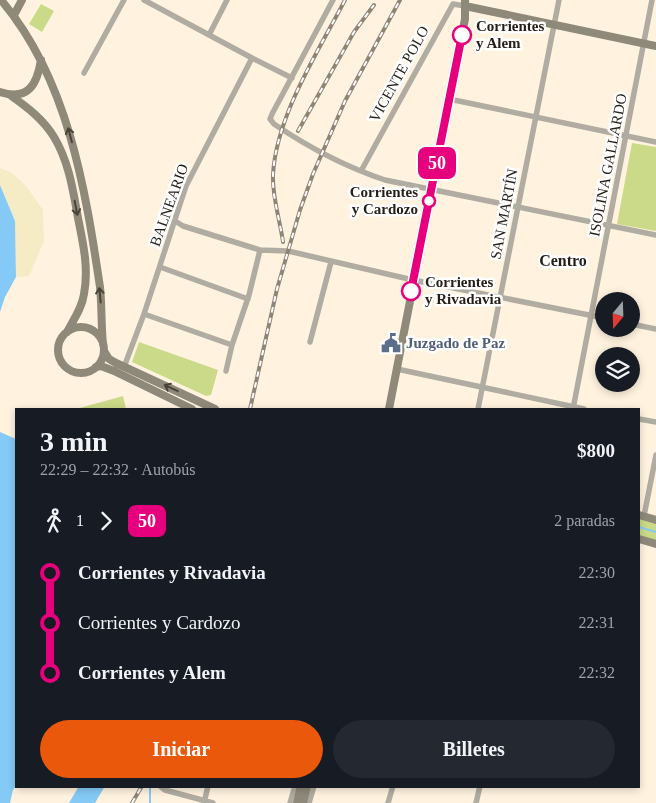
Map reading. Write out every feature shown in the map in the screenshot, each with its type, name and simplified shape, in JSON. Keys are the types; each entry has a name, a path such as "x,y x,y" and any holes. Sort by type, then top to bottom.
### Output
{"main road":[{"path":"0,92 10,95 35,114 44,124 64,157 85,251 86,276 82,302 59,344 59,357 62,364 68,369 82,373 89,372 103,358 104,348 100,286 80,174 58,97 41,60 11,12 1,0"},
{"path":"11,12 13,0"},
{"path":"11,12 22,0"},
{"path":"389,408 465,19 465,3 656,46"},
{"path":"10,95 26,92 32,87 38,77 41,60"},
{"path":"67,332 75,328 85,327 96,333 109,359 213,408"},
{"path":"96,367 101,366 114,371 190,408"},
{"path":"641,516 656,520"},
{"path":"640,539 656,544"},
{"path":"297,803 301,788"},
{"path":"303,803 307,788"}],"street":[{"path":"84,73 124,0"},
{"path":"144,0 292,78"},
{"path":"209,35 227,0"},
{"path":"334,0 270,119 282,129 361,172 385,180 656,235"},
{"name":"SAN MARTÍN","path":"478,408 559,0"},
{"name":"ISOLINA GALLARDO","path":"574,408 652,0"},
{"name":"VICENTE POLO","path":"361,172 453,4 465,3"},
{"name":"BALNEARIO","path":"124,367 160,268 186,186 252,58"},
{"path":"449,100 656,142"},
{"path":"175,221 183,226 260,250 288,251 413,280 595,316"},
{"path":"226,371 260,250"},
{"path":"310,342 330,262"},
{"path":"160,268 248,298"},
{"path":"144,314 232,345"},
{"path":"640,326 656,329"},
{"path":"397,369 574,408"},
{"path":"640,419 656,422"},
{"path":"641,516 656,455"},
{"path":"162,788 204,802 213,803"},
{"path":"204,802 208,788"},
{"path":"290,803 294,788"},
{"path":"310,803 314,788"},
{"path":"388,803 392,788"},
{"path":"476,803 480,788"}],"green space":[{"path":"41,4 54,11 42,32 29,24"},
{"path":"632,143 656,147 656,231 617,224"},
{"path":"139,342 218,370 211,395 206,396 132,362"},
{"path":"123,396 126,408 80,408"},
{"path":"640,518 656,522 656,541 640,536"}],"sand":[{"path":"0,168 12,173 26,186 43,210 44,241 29,276 16,277 15,221 0,185"}],"water":[{"path":"0,185 15,221 16,277 5,297 0,312"},
{"path":"0,432 15,439 15,787 10,803 0,803"},
{"path":"78,788 104,788 95,803 69,803"}],"waterway":[{"path":"640,527 656,532"},
{"path":"150,788 150,803"}],"railway":[{"path":"283,242 273,183 276,153 290,107 345,0"},
{"path":"250,408 277,289 300,210 313,174 345,101 400,0"},
{"path":"298,131 354,32 374,5"},
{"path":"132,803 141,788"}],"bus line":[{"name":"50","path":"411,291 462,35"}],"place":[{"name":"Corrientes y Alem","path":"462,35"},
{"name":"Corrientes y Cardozo","path":"429,201"},
{"name":"Corrientes y Rivadavia","path":"411,291"},
{"name":"Juzgado de Paz","path":"391,343"}],"district":[{"name":"Centro","path":"563,260"}]}
